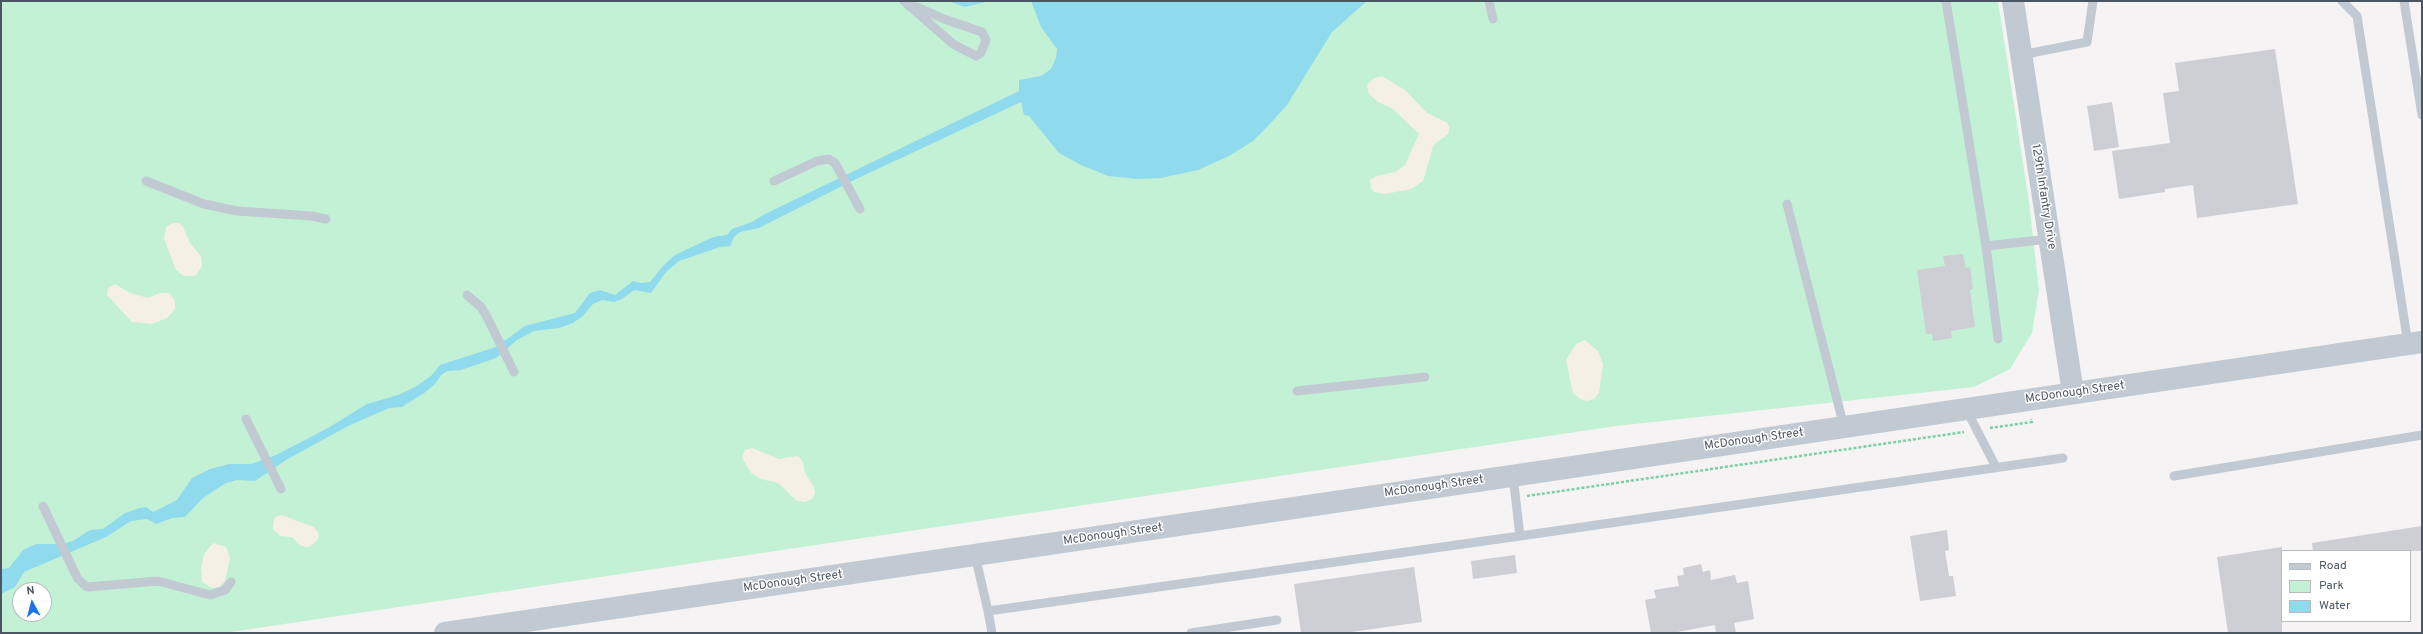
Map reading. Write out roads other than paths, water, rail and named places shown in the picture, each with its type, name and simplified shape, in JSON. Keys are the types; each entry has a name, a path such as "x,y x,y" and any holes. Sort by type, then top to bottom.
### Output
{"street":[{"name":"129th Infantry Drive","path":"2013,1 2073,393"},
{"name":"McDonough Street","path":"446,633 2415,343"}],"lane":[{"path":"1489,1 1493,19"},
{"path":"1946,1 1986,246 1998,339"},
{"path":"2021,55 2087,42 2093,1"},
{"path":"2342,1 2357,16 2415,343"},
{"path":"2404,1 2422,115"},
{"path":"907,3 982,32 986,40 981,53 976,56 953,44 907,3"},
{"path":"774,181 824,159 832,160 837,166 860,209"},
{"path":"146,180 194,200 237,211 312,216 326,219"},
{"path":"1788,204 1844,427"},
{"path":"1986,246 2049,239"},
{"path":"467,295 481,307 495,330 514,372"},
{"path":"1297,391 1426,376"},
{"path":"1966,409 1996,467"},
{"path":"246,419 281,490"},
{"path":"2174,476 2422,435"},
{"path":"988,611 2063,458"},
{"path":"1513,476 1520,536"},
{"path":"43,506 72,567 82,583 93,587 158,581 210,595 225,590 231,582"},
{"path":"975,555 992,633"},
{"path":"1191,633 1277,620"}],"water":[{"path":"948,1 990,1 965,7"},
{"path":"1031,1 1367,1 1332,32 1287,105 1253,141 1229,156 1198,170 1161,178 1137,179 1108,176 1081,165 1059,153 1029,116 1024,115 1021,102 852,181 759,228 740,232 734,237 730,246 720,247 679,261 666,272 651,293 634,290 622,299 614,302 602,300 593,304 583,316 573,323 559,328 534,331 517,340 496,358 461,370 447,371 441,375 435,384 424,393 402,407 389,408 348,426 286,460 255,481 237,480 226,483 203,498 185,517 172,518 156,524 147,519 131,521 106,537 24,572 18,582 12,582 12,588 1,594 1,569 9,568 23,550 36,544 62,544 73,541 90,530 103,529 125,513 140,508 146,507 153,512 177,500 192,478 210,469 229,464 251,464 276,455 328,428 367,404 398,395 415,387 431,376 440,365 496,347 525,326 575,313 590,293 600,290 615,295 633,281 641,283 650,282 664,265 675,255 713,237 727,235 732,229 752,222 763,215 1019,91 1019,80 1041,76 1051,69 1056,58 1057,49 1041,27"}]}
